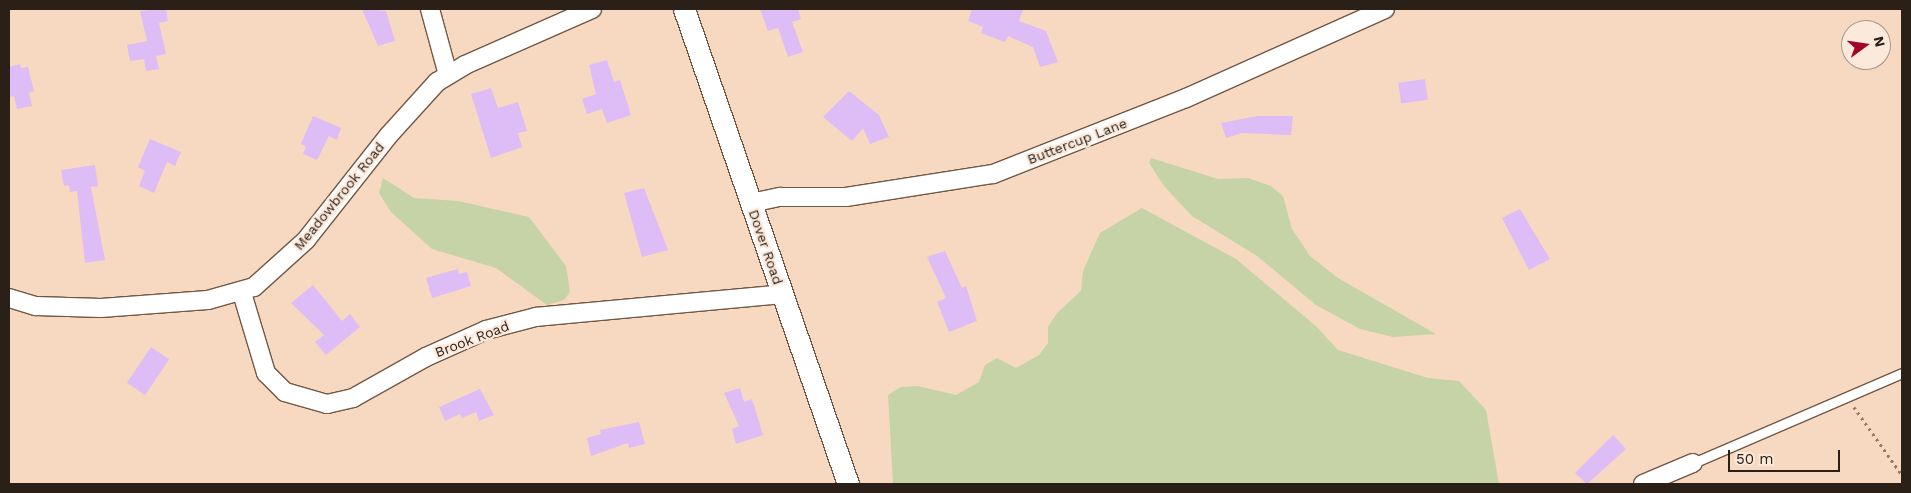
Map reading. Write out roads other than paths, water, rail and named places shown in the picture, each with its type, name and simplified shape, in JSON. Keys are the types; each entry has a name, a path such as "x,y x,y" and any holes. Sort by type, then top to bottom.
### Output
{"street":[{"path":"430,9 448,75"},
{"name":"Meadowbrook Road","path":"9,298 36,306 84,308 207,300 242,293 306,240 389,135 448,75 592,9"},
{"name":"Dover Road","path":"684,9 848,484"},
{"name":"Buttercup Lane","path":"751,203 780,197 846,197 992,174 1186,98 1385,9"},
{"name":"Brook Road","path":"242,293 258,354 271,379 299,399 327,404 352,398 426,357 486,330 536,317 782,294"},
{"path":"1642,484 1692,463"}],"lane":[{"path":"1692,463 1846,395 1902,373"}]}
